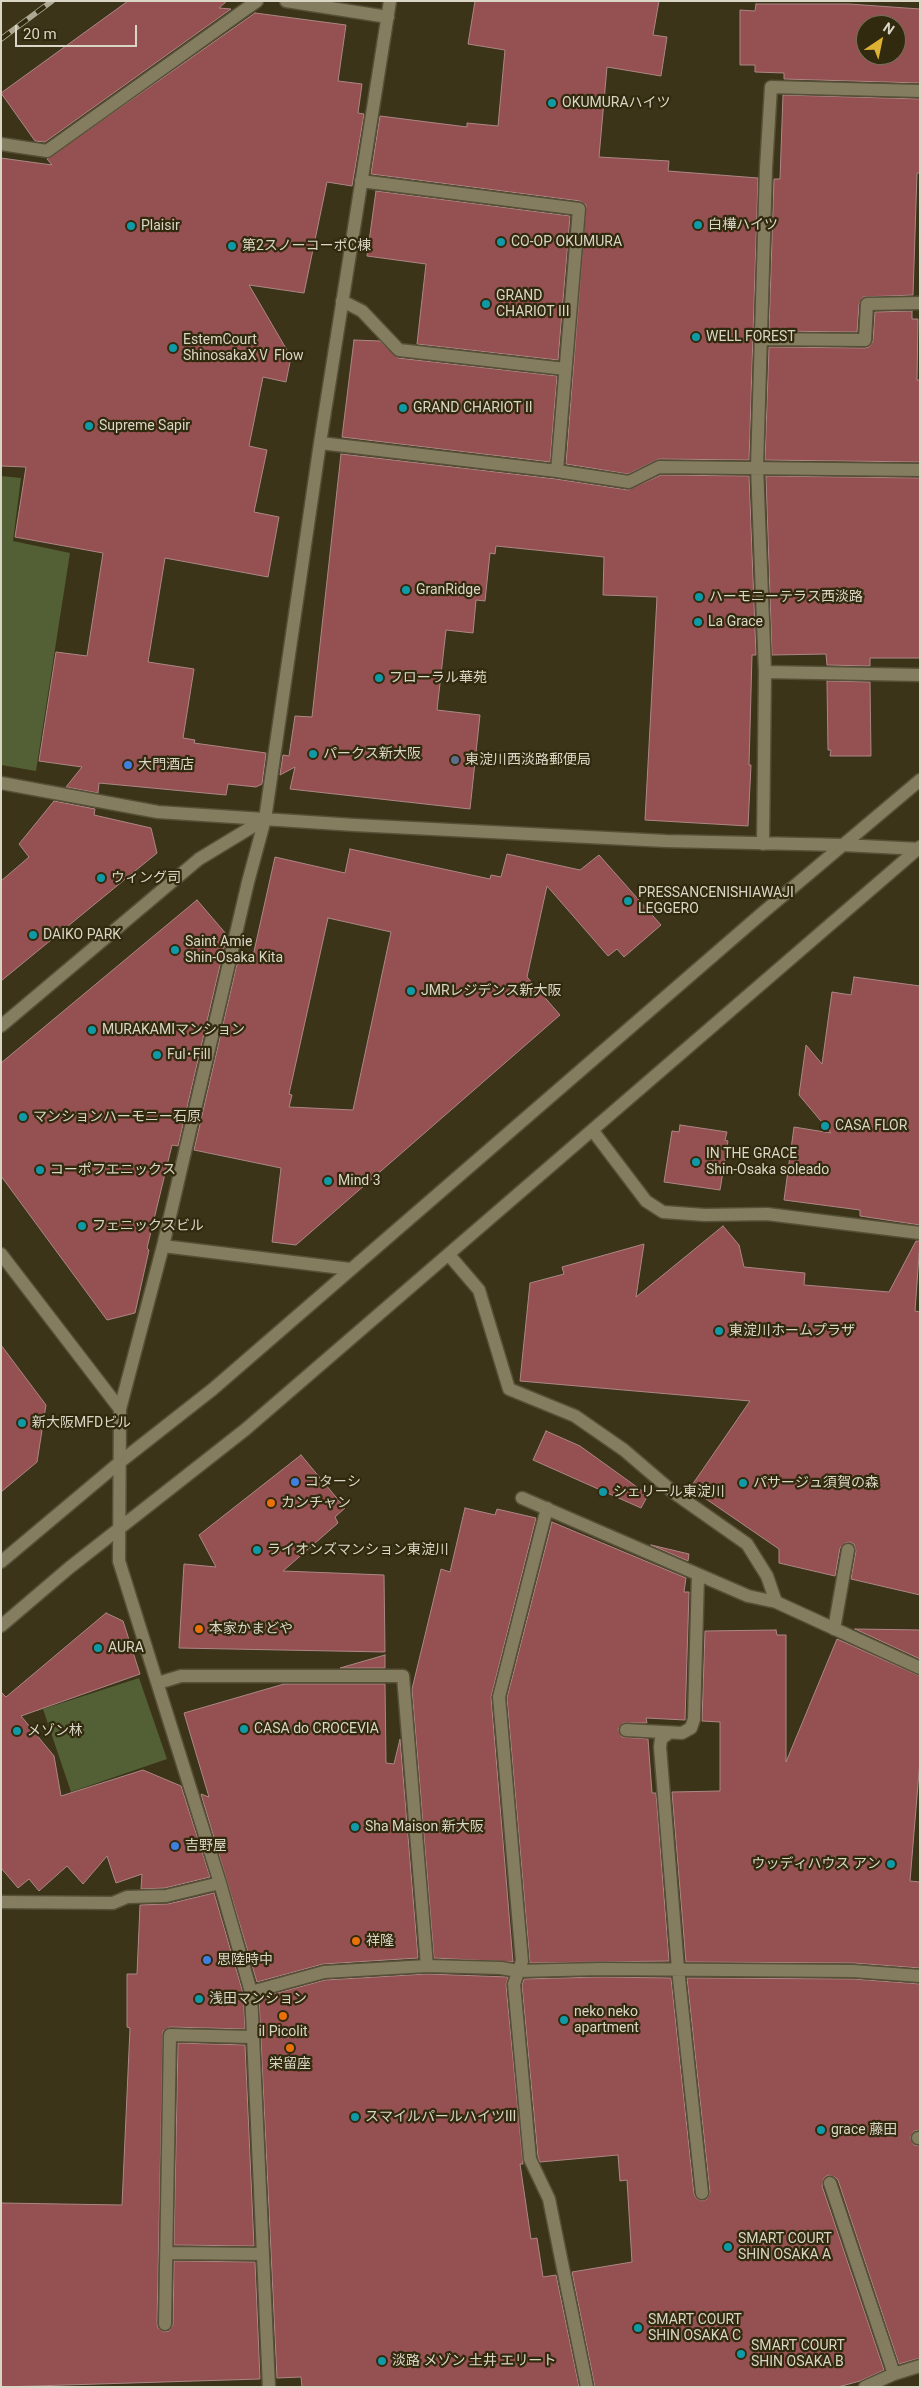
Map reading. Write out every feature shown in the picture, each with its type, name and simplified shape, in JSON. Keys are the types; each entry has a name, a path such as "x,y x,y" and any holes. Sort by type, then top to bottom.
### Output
{"street":[{"path":"1,144 47,151 257,1"},
{"path":"286,1 388,17"},
{"path":"269,2387 251,1992 220,1883 119,1561 120,1409 163,1246 264,819 320,443 390,1"},
{"path":"763,844 765,672 756,467 766,168 772,87 920,91"},
{"path":"361,182 580,209 557,471"},
{"path":"342,301 362,311 399,350 565,369"},
{"path":"760,339 865,340 867,304 920,303"},
{"path":"320,443 557,471 629,482 659,467 920,470"},
{"path":"765,672 920,675"},
{"path":"1,1562 120,1462 213,1389 350,1269 920,780"},
{"path":"1,783 158,812 763,844 919,848"},
{"path":"1,1026 199,859 264,819"},
{"path":"1,1626 69,1568 246,1430 919,848"},
{"path":"593,1131 646,1201 663,1212 705,1215 767,1214 920,1233"},
{"path":"163,1246 350,1269"},
{"path":"1,1254 120,1409"},
{"path":"449,1256 479,1290 509,1389 574,1416 624,1450 673,1492 747,1544 767,1576 776,1602"},
{"path":"522,1498 748,1596 776,1602 920,1668"},
{"path":"547,1508 499,1697 522,1961 514,1984 530,2158 549,2199 587,2387"},
{"path":"834,1629 848,1550"},
{"path":"626,1730 682,1733 691,1728 694,1719 698,1575"},
{"path":"158,1683 181,1676 403,1676 427,1966"},
{"path":"669,1733 661,1739 660,1746 678,1969 702,2193"},
{"path":"1,1902 113,1903 127,1897 166,1896 220,1883"},
{"path":"251,1992 324,1972 427,1966 501,1968 518,1971 678,1969 853,1970 920,1976"},
{"path":"165,2324 170,2035 252,2037"},
{"path":"830,2183 894,2374"},
{"path":"167,2253 264,2254"},
{"path":"865,2387 894,2374 920,2366"}],"green space":[{"path":"1,476 21,478 13,541 70,553 36,771 1,765"},
{"path":"139,1678 167,1759 71,1792 43,1709"}],"building":[{"path":"128,1 227,1 219,8 231,9 45,142 35,141 1,93"},
{"path":"475,1 659,1 653,35 667,37 661,76 607,67 599,157 669,161 668,171 758,178 749,460 659,459 628,474 566,464 586,205 580,201 371,174 380,116 467,127 467,123 498,126 505,50 468,44"},
{"path":"756,4 849,4 920,9 920,83 784,79 784,73 755,72 755,65 740,65 740,10 755,11"},
{"path":"255,13 346,25 338,81 362,84 358,113 364,114 352,186 327,182 304,293 249,285 291,357 286,382 263,377 249,446 267,450 254,512 279,517 268,577 165,558 148,662 194,669 183,738 195,740 194,743 266,753 262,784 256,787 228,784 226,795 99,783 98,793 66,787 82,767 39,761 56,652 87,656 103,553 15,537 26,467 1,466 1,158 52,165 47,159"},
{"path":"783,95 920,99 920,173 917,173 913,295 863,297 859,304 857,332 769,331 774,179 780,179"},
{"path":"376,191 570,216 558,360 417,344 426,264 367,256"},
{"path":"912,311 912,319 918,319 917,380 920,380 920,462 765,460 769,347 869,347 873,341 875,312"},
{"path":"354,340 380,341 398,358 557,376 550,462 342,437"},
{"path":"341,454 556,479 628,490 661,475 749,476 756,655 752,655 749,765 751,765 748,826 645,820 657,597 603,595 604,557 496,546 495,554 490,553 485,601 476,600 473,633 446,630 437,710 480,715 470,809 290,789 295,767 280,775 283,755 289,756 295,716 312,717"},
{"path":"766,476 920,478 920,658 870,658 870,666 827,665 826,654 772,655"},
{"path":"827,681 870,682 871,756 830,756 831,750 828,750"},
{"path":"54,801 95,809 94,815 151,828 157,853 1,981 1,881 29,857 19,844"},
{"path":"350,849 490,879 491,875 501,877 507,854 580,870 599,855 661,925 624,957 617,949 608,956 547,886 527,977 560,1015 296,1245 272,1242 281,1168 194,1150 240,951 251,965 275,857 345,873","holes":["328,918 391,932 353,1110 289,1107 292,1095 289,1094"]},
{"path":"197,900 227,935 178,1146 172,1145 147,1248 149,1250 135,1313 107,1320 1,1176 1,1063"},
{"path":"854,977 920,986 920,1225 860,1216 860,1210 784,1200 794,1127 831,1133 799,1095 806,1045 822,1064 832,992 851,995"},
{"name":"IN THE GRACE Shin-Osaka soleado","path":"680,1125 727,1132 725,1140 728,1141 720,1190 664,1182 672,1131 679,1132"},
{"path":"723,1226 739,1245 744,1267 805,1273 804,1285 889,1292 916,1241 920,1241 915,1311 920,1312 920,1595 851,1579 856,1551 854,1544 850,1542 845,1543 840,1548 835,1576 779,1563 779,1549 690,1488 750,1401 520,1381 530,1283 564,1274 562,1267 644,1244 636,1297"},
{"name":"新大阪MFDビル","path":"1,1345 46,1405 37,1462 1,1492"},
{"path":"546,1431 580,1446 648,1495 641,1508 533,1460"},
{"name":"ライオンズマンション東淀川","path":"301,1455 345,1508 335,1517 338,1523 283,1571 384,1575 385,1652 179,1648 184,1564 216,1567 199,1535"},
{"path":"465,1508 495,1515 497,1509 536,1518 491,1697 513,1962 434,1958 412,1689 441,1569 450,1572"},
{"path":"552,1522 686,1578 684,1592 689,1592 685,1720 646,1718 647,1723 623,1723 618,1729 622,1737 648,1739 652,1793 656,1793 669,1961 530,1963 507,1698"},
{"path":"651,1545 689,1554 688,1561"},
{"path":"106,1613 123,1621 140,1674 21,1716 54,1756 61,1796 143,1770 181,1786 210,1877 165,1888 141,1889 142,1874 116,1883 107,1856 83,1884 67,1866 39,1891 29,1879 18,1888 1,1868 1,1692 6,1697"},
{"path":"855,1629 920,1630 920,1659"},
{"path":"776,1630 777,1635 786,1635 786,1762 837,1639 920,1676 920,1760 910,1881 920,1882 920,1968 853,1963 686,1962 672,1792 720,1791 720,1722 702,1721 705,1631"},
{"path":"385,1655 385,1668 340,1668"},
{"path":"284,1684 385,1684 386,1763 394,1764 400,1739 418,1958 323,1964 257,1982 201,1794 209,1797 184,1713"},
{"path":"214,1893 243,1993 245,2029 170,2027 163,2031 157,2324 158,2328 164,2332 169,2331 173,2325 174,2261 255,2262 260,2379 1,2387 1,2203 122,2205 130,2028 127,2027 127,1974 137,1974 140,1905 168,1904"},
{"path":"427,1974 508,1977 506,1985 523,2164 520,2164 531,2239 537,2238 543,2277 556,2275 579,2387 302,2387 301,2377 277,2378 259,1998 325,1980"},
{"path":"671,1978 694,2194 696,2198 702,2201 707,2199 710,2192 687,1978 853,1979 920,1984 920,2130 914,2131 910,2138 914,2145 920,2146 920,2358 899,2364 838,2180 828,2175 824,2178 822,2186 884,2370 860,2381 838,2387 595,2387 572,2272 632,2262 627,2180 620,2181 618,2155 540,2162 522,1985 524,1979"},
{"path":"178,2043 245,2045 254,2246 174,2245"}],"railway":[{"path":"1,39 52,1"}],"place":[{"name":"OKUMURAハイツ","path":"552,103"},
{"name":"白樺ハイツ","path":"698,225"},
{"name":"Plaisir","path":"131,226"},
{"name":"CO-OP OKUMURA","path":"501,242"},
{"name":"第2スノーコーポC棟","path":"232,246"},
{"name":"GRAND CHARIOT III","path":"486,304"},
{"name":"WELL FOREST","path":"696,337"},
{"name":"EstemCourt ShinosakaXⅤ Flow","path":"173,348"},
{"name":"GRAND CHARIOT II","path":"403,408"},
{"name":"Supreme Sapir","path":"89,426"},
{"name":"GranRidge","path":"406,590"},
{"name":"ハーモニーテラス西淡路","path":"699,597"},
{"name":"La Grace","path":"698,622"},
{"name":"フローラル華苑","path":"379,678"},
{"name":"パークス新大阪","path":"313,754"},
{"name":"東淀川西淡路郵便局","path":"455,760"},
{"name":"大門酒店","path":"128,765"},
{"name":"ウィング司","path":"101,878"},
{"name":"PRESSANCENISHIAWAJI LEGGERO","path":"628,901"},
{"name":"DAIKO PARK","path":"33,935"},
{"name":"Saint Amie Shin-Osaka Kita","path":"175,950"},
{"name":"JMRレジデンス新大阪","path":"411,991"},
{"name":"MURAKAMIマンション","path":"92,1030"},
{"name":"Ful･Fill","path":"157,1055"},
{"name":"マンションハーモニー石原","path":"23,1117"},
{"name":"CASA FLOR","path":"825,1126"},
{"name":"IN THE GRACE Shin-Osaka soleado","path":"696,1162"},
{"name":"コーポフエニックス","path":"40,1170"},
{"name":"Mind 3","path":"328,1181"},
{"name":"フェニックスビル","path":"82,1226"},
{"name":"東淀川ホームプラザ","path":"719,1331"},
{"name":"新大阪MFDビル","path":"22,1423"},
{"name":"コターシ","path":"295,1482"},
{"name":"パサージュ須賀の森","path":"743,1483"},
{"name":"シェリール東淀川","path":"603,1492"},
{"name":"カンチャン","path":"271,1503"},
{"name":"ライオンズマンション東淀川","path":"257,1550"},
{"name":"本家かまどや","path":"199,1629"},
{"name":"AURA","path":"98,1648"},
{"name":"CASA do CROCEVIA","path":"244,1729"},
{"name":"メゾン林","path":"17,1731"},
{"name":"Sha Maison 新大阪","path":"355,1827"},
{"name":"吉野屋","path":"175,1846"},
{"name":"ウッディハウス アン","path":"891,1864"},
{"name":"祥隆","path":"356,1941"},
{"name":"思陸時中","path":"207,1960"},
{"name":"浅田マンション","path":"199,1999"},
{"name":"il Picolit","path":"283,2016"},
{"name":"neko neko apartment","path":"564,2020"},
{"name":"栄留座","path":"290,2048"},
{"name":"スマイルパールハイツIII","path":"355,2117"},
{"name":"grace 藤田","path":"821,2130"},
{"name":"SMART COURT SHIN OSAKA A","path":"728,2247"},
{"name":"SMART COURT SHIN OSAKA C","path":"638,2328"},
{"name":"SMART COURT SHIN OSAKA B","path":"741,2354"},
{"name":"淡路 メゾン 土井 エリート","path":"382,2361"}]}
